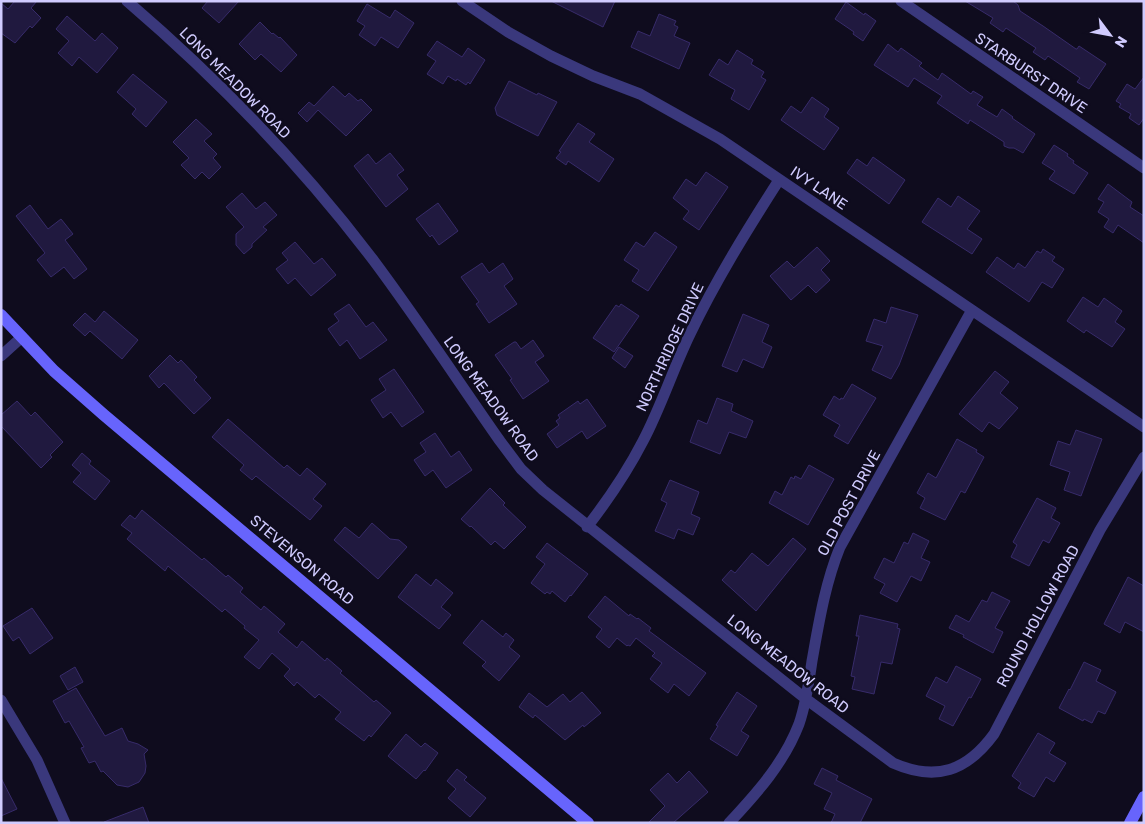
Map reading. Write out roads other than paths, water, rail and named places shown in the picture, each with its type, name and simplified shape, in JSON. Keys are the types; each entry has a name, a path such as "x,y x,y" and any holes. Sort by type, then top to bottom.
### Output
{"main road":[{"name":"STEVENSON ROAD","path":"1,315 54,371 588,823"},
{"path":"1130,823 1144,797"}],"street":[{"name":"LONG MEADOW ROAD","path":"127,1 206,73 294,163 373,260 500,441 521,469 542,490 806,699 893,763 909,770 928,773 942,772"},
{"name":"IVY LANE","path":"462,1 508,32 551,56 593,76 640,94 720,139 1144,428"},
{"name":"STARBURST DRIVE","path":"901,1 1144,168"},
{"name":"NORTHRIDGE DRIVE","path":"587,527 628,470 644,440 676,365 713,289 779,180"},
{"name":"OLD POST DRIVE","path":"729,823 753,798 774,771 792,739 799,724 806,699 822,601 830,570 840,546 972,310"},
{"path":"1,356 22,337"},
{"name":"ROUND HOLLOW ROAD","path":"942,772 959,766 973,757 994,734 1100,530 1144,457"},
{"path":"1,700 37,760 65,823"}]}
